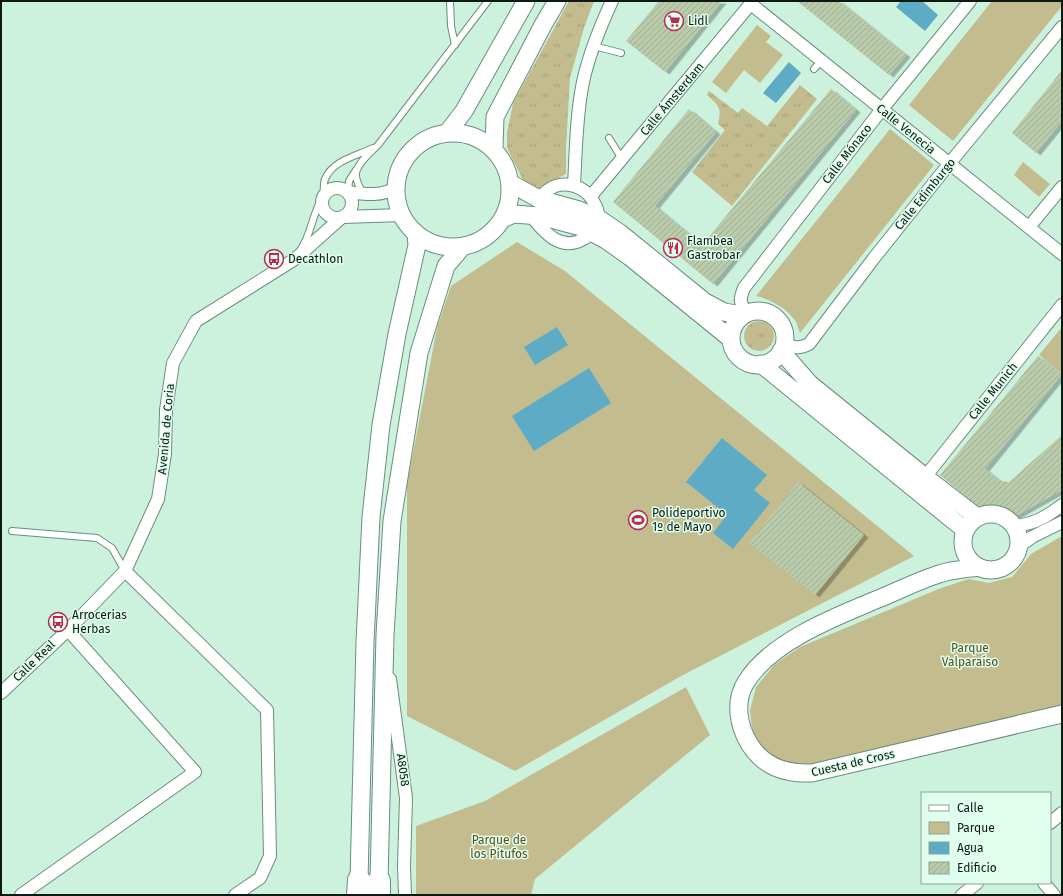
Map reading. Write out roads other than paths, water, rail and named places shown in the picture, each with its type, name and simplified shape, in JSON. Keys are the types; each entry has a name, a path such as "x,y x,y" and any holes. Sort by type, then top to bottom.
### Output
{"street":[{"path":"447,132 464,111 526,1"},
{"path":"494,149 495,117 557,1"},
{"path":"574,185 578,120 583,81 594,46 612,1"},
{"name":"Calle Mónaco","path":"744,314 740,297 744,288 882,109 970,1"},
{"name":"Calle Venecia","path":"752,3 818,65 882,109 1062,254"},
{"name":"Calle Ámsterdam","path":"591,196 752,3"},
{"name":"Calle Edimburgo","path":"783,347 801,348 809,344 874,258 949,164 1062,27"},
{"path":"447,132 464,133 480,139 494,149 504,165 510,183 509,202 502,219 491,232 476,242 463,246 445,246 431,242 416,234 402,215 397,202 396,188 398,172 409,153 417,145 431,137 447,132"},
{"path":"510,183 539,198 579,210 595,225 606,240 630,257 731,339"},
{"path":"539,198 549,189 561,185 574,185 591,196 597,208 595,225"},
{"path":"1029,227 1062,187"},
{"path":"342,218 349,213 352,206 352,198 348,192 342,188 328,190 323,196 321,204 323,210 328,216 342,218 402,215"},
{"path":"348,192 364,194 387,193 396,188"},
{"path":"502,219 514,214 540,216 581,227 595,225 620,233 705,302 724,312 744,314 757,310 772,315 779,320 785,335 783,347 776,358 761,364 752,364 741,358 733,348 731,339 733,327 737,320 744,314"},
{"name":"Avenida de Coria","path":"68,630 125,571 158,498 165,454 166,410 173,363 196,321 295,259 342,218"},
{"path":"369,888 365,642 371,517 381,425 397,334 417,245 416,234"},
{"path":"369,888 392,521 419,353 446,266 463,246"},
{"name":"Calle Munich","path":"925,477 1062,305"},
{"path":"783,347 810,384 977,517"},
{"path":"761,364 965,530"},
{"path":"1014,526 1037,522 1062,506"},
{"path":"990,514 1004,517 1014,526 1019,538 1018,550 1012,561 1002,568 990,570 978,567 968,559 963,548 963,539 965,530 970,522 977,517 990,514"},
{"path":"1018,547 1032,537 1062,522"},
{"name":"Cuesta de Cross","path":"940,573 963,548"},
{"name":"Cuesta de Cross","path":"978,567 940,573 831,619 788,642 764,660 745,682 738,708 744,734 758,756 774,767 782,770 812,773 1062,714"},
{"path":"125,571 267,710 270,856 260,878 235,895"},
{"path":"27,893 194,772 68,630"},
{"name":"Calle Real","path":"1,693 68,630"},
{"name":"A8058","path":"385,646 406,798 404,866 405,895"},
{"path":"1051,822 1062,813"},
{"path":"1046,884 1056,891"}],"lane":[{"path":"450,1 451,26 455,45"},
{"path":"348,192 348,181 360,164 378,145 488,1"},
{"path":"594,46 620,53"},
{"path":"609,138 622,159"},
{"name":"Avenida de Coria","path":"295,259 305,244 317,205 323,196 325,180 333,168 341,161 378,145"},
{"path":"360,164 356,173 357,182 364,194"},
{"path":"12,531 97,538 112,548 125,571"}],"water":[{"path":"901,1 922,1 938,15 925,31 896,7"},
{"path":"789,62 801,73 776,103 763,93"},
{"path":"557,327 568,345 535,365 524,347"},
{"path":"589,368 611,403 534,451 512,416"},
{"path":"722,438 767,475 754,490 770,503 733,549 713,533 727,515 686,482"}],"place":[{"name":"Lidl","path":"674,21"},
{"name":"Flambea Gastrobar","path":"673,248"},
{"name":"Decathlon","path":"274,259"},
{"name":"Polideportivo 1º de Mayo","path":"638,520"},
{"name":"Arrocerias Herbas","path":"58,622"}],"park label":[{"name":"Parque Valparaíso","path":"970,655"},
{"name":"Parque de los Pitufos","path":"499,847"}]}
